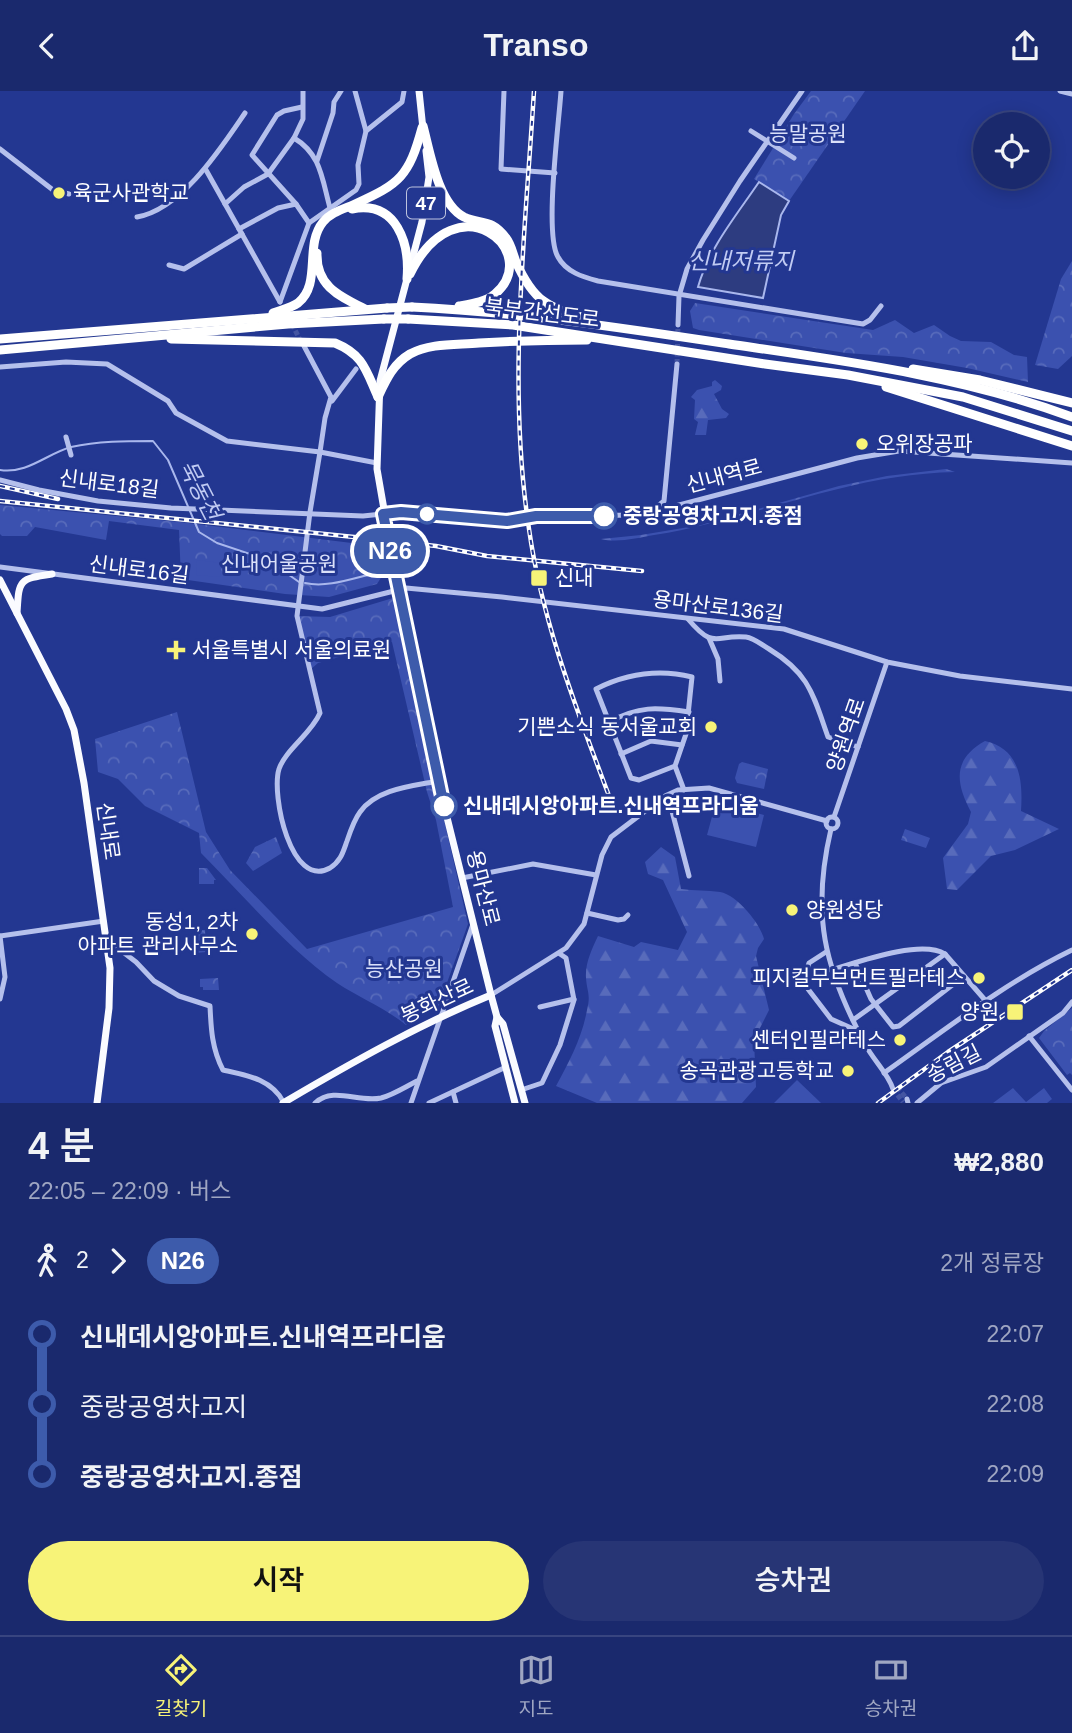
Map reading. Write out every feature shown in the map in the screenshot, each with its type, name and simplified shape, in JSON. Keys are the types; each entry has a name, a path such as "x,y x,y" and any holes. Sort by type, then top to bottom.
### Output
{"highway":[{"path":"261,317 289,308 303,297 309,284 314,244 320,226 335,213 385,190 402,176 411,163 423,126"},
{"path":"423,126 443,194 451,208 470,219 484,221 496,228 507,239 529,290 548,305 614,327"},
{"path":"365,309 333,292 319,272 317,259 320,241 328,224 336,217 353,209 363,208 379,212 393,221 407,250 407,279"},
{"path":"407,279 424,251 438,236 447,231 466,226 478,227 498,238 506,251 508,268 499,290 495,295 479,302 444,308"},
{"name":"북부간선도로","path":"0,339 365,309 444,308 614,327 895,368 1013,397 1072,417"},
{"name":"북부간선도로","path":"0,350 288,324 384,319 513,325 848,375 963,397 1072,431"},
{"path":"134,338 335,344 349,349 363,363 378,397"},
{"path":"378,397 389,374 398,364 410,354 434,346 533,340 616,340"},
{"path":"895,368 926,370 980,380 1072,403"},
{"path":"848,375 1072,446"},
{"path":"1000,407 1072,437"}],"main road":[{"name":"47","path":"407,279 427,199 429,177 419,91"},
{"name":"용마산로","path":"407,279 380,379 378,397 377,463 383,514 438,781 491,995 497,1017 503,1024 525,1103"},
{"path":"17,614 19,586 23,580 51,574"},
{"name":"신내로","path":"0,580 66,709 74,730 84,783 110,968 109,1008 97,1103"},
{"name":"봉화산로","path":"285,1102 344,1067 441,1016 491,995"},
{"name":"용마산로","path":"497,1017 495,1026 515,1103"}],"street":[{"path":"225,204 244,187 268,174 294,138 303,119 303,91"},
{"path":"317,161 334,103 341,91"},
{"path":"206,170 280,302 309,223 350,197 358,188 358,165 366,131 355,91"},
{"path":"366,131 402,102 404,91"},
{"path":"504,91 501,169 555,173"},
{"path":"561,91 551,228 558,258 570,271 598,281 679,296 863,324 870,320 881,306"},
{"path":"678,325 679,296 687,269 740,181 802,91"},
{"path":"1060,91 1072,94"},
{"path":"302,107 279,113 253,151 253,159 296,204 309,223"},
{"path":"137,216 156,211 206,170 245,113"},
{"path":"751,131 794,159"},
{"path":"294,138 308,148 317,161 330,208"},
{"path":"0,149 53,190 69,194"},
{"path":"169,265 184,269 278,208 296,204"},
{"path":"304,346 331,397 331,404"},
{"path":"0,367 66,362 107,364 168,401 176,412 227,441 320,452 377,463"},
{"path":"641,515 654,510 664,501 677,364"},
{"path":"356,369 331,404 325,418 310,512 297,616 320,713 304,738 280,766 277,790 280,815 289,845 302,863 319,870 332,866 340,860 358,814 369,801 384,794 438,781"},
{"path":"66,437 71,455"},
{"name":"신내역로","path":"383,514 401,512 507,521 536,516 641,515 844,461 892,451 1072,463"},
{"name":"신내로18길","path":"0,481 98,501 171,508 363,516 383,514"},
{"name":"신내로16길","path":"0,567 298,607 329,608 398,590"},
{"name":"용마산로136길","path":"398,590 412,588 784,629 887,662 960,676 1072,689"},
{"path":"688,619 709,638 718,659 720,681"},
{"path":"709,638 721,640 750,637 775,652 808,683 828,737 858,747"},
{"name":"양원역로","path":"834,817 887,662"},
{"path":"675,767 635,780 629,776 596,689 637,674 692,677 682,745 675,767 684,790"},
{"path":"609,722 638,709 688,712"},
{"path":"621,754 651,741 682,745"},
{"name":"봉화산로","path":"491,995 560,954 577,934 587,913 602,855 611,837 659,799 684,790 709,788 825,821"},
{"path":"659,799 672,811 688,876"},
{"path":"834,817 838,824 831,829 825,821 834,817"},
{"path":"831,829 821,883 822,929 831,970 858,1031 894,1087"},
{"path":"462,878 533,864 596,875"},
{"path":"587,913 620,921 628,915"},
{"path":"0,999 5,977 0,936 104,921"},
{"path":"411,1103 474,923"},
{"path":"106,939 136,962 154,981 180,996 210,1006 215,1056 223,1070 260,1079 279,1093 285,1102"},
{"path":"831,970 855,963 937,949 945,954 985,1000"},
{"path":"884,1073 985,1000 1072,950"},
{"path":"827,952 809,963 804,975 808,989 831,1019 858,1031"},
{"path":"522,1090 542,1083 560,1045 574,999 566,958 560,954"},
{"path":"853,1020 945,954"},
{"path":"855,963 875,1005 891,1026 896,1027 964,976"},
{"path":"540,1007 574,999"},
{"name":"송림길","path":"917,1103 941,1083 980,1070 1063,1013 1072,1002"},
{"path":"1029,1037 1072,1090"},
{"path":"429,1103 506,1067"},
{"path":"315,1103 327,1095 386,1100 418,1080"},
{"path":"453,1092 456,1103"}],"green space":[{"name":"능말공원","path":"811,91 865,91 789,201 754,179"},
{"path":"1072,261 1072,356 1058,369 1035,365 1061,279"},
{"path":"695,303 873,330 895,320 914,333 934,325 961,341 991,342 1014,355 1027,357 1028,382 903,357 846,353 699,330 693,328 690,311"},
{"path":"715,380 722,386 721,390 714,394 722,409 729,414 726,418 708,420 706,435 695,435 698,422 694,419 695,400 691,397 697,390 712,386"},
{"path":"946,469 955,472 881,479 724,520 677,531 628,540 601,539 701,525 839,486 887,476"},
{"name":"신내어울공원","path":"0,505 180,522 368,545 379,556 382,576 377,584 329,597 285,594 181,579 179,530 109,521 106,540 35,527 27,536 2,536"},
{"path":"197,560 222,563 220,577 196,575"},
{"name":"능산공원","path":"393,598 468,924 438,1008 406,1025 337,983 301,954 201,853 199,833 145,806 118,779 98,772 95,739 177,712 206,832 230,870 307,949 453,907 436,820 392,642 318,663 311,669 297,616 330,617"},
{"path":"985,741 1006,751 1017,767 1021,811 1059,829 1015,850 991,856 957,890 947,889 943,858 968,824 971,812 960,781 962,763 967,755"},
{"path":"742,762 768,769 764,789 737,783 735,778"},
{"path":"716,802 764,815 756,847 707,835"},
{"path":"905,829 930,838 926,848 901,840"},
{"path":"276,837 282,853 253,871 246,863 255,847"},
{"path":"661,847 675,857 681,889 727,894 753,918 764,939 756,956 769,1010 754,1040 756,1087 742,1103 597,1103 556,1086 575,1049 585,1020 589,1000 587,967 598,936 634,947 641,942 678,950 687,932 663,880 648,874 645,862"},
{"path":"199,868 207,868 216,880 214,884 199,884"},
{"path":"195,930 205,930 206,952 196,953"},
{"path":"218,978 219,990 203,990 203,987 200,987 200,979"},
{"path":"1072,1008 1072,1075 1067,1075 1039,1038"},
{"path":"797,1080 821,1103 774,1103"},
{"path":"1013,1088 1026,1102 1044,1088 1052,1099 1047,1103 993,1103"}],"water":[{"name":"신내저류지","path":"759,182 789,201 781,215 763,298 698,287 716,246"}],"waterway":[{"name":"묵동천","path":"0,470 19,469 62,450 81,445 153,441 168,460 199,532 217,543 268,560 299,582"},
{"name":"묵동천","path":"305,583 330,584 372,574"}],"tunnel":[{"path":"292,324 302,344"},
{"path":"677,364 678,325"},
{"path":"897,1087 907,1099"},
{"path":"893,1089 903,1102"}],"railway":[{"path":"534,91 519,365 519,420 529,529 553,638 615,812"},
{"path":"0,486 58,499"},
{"path":"0,501 364,538 436,546 487,556 642,571"},
{"path":"878,1103 948,1052 1072,970"}],"bus line":[{"name":"N26","path":"444,806 383,514 401,512 507,521 536,516 604,516"}],"place":[{"name":"육군사관학교","path":"59,193"},
{"name":"오위장공파","path":"862,444"},
{"name":"중랑공영차고지.종점","path":"604,516"},
{"name":"신내","path":"539,578"},
{"name":"서울특별시 서울의료원","path":"176,650"},
{"name":"기쁜소식 동서울교회","path":"711,727"},
{"name":"신내데시앙아파트.신내역프라디움","path":"444,806"},
{"name":"양원성당","path":"792,910"},
{"name":"동성1, 2차 아파트 관리사무소","path":"252,934"},
{"name":"피지컬무브먼트필라테스","path":"979,978"},
{"name":"양원","path":"1015,1012"},
{"name":"센터인필라테스","path":"900,1040"},
{"name":"송곡관광고등학교","path":"848,1071"}]}
